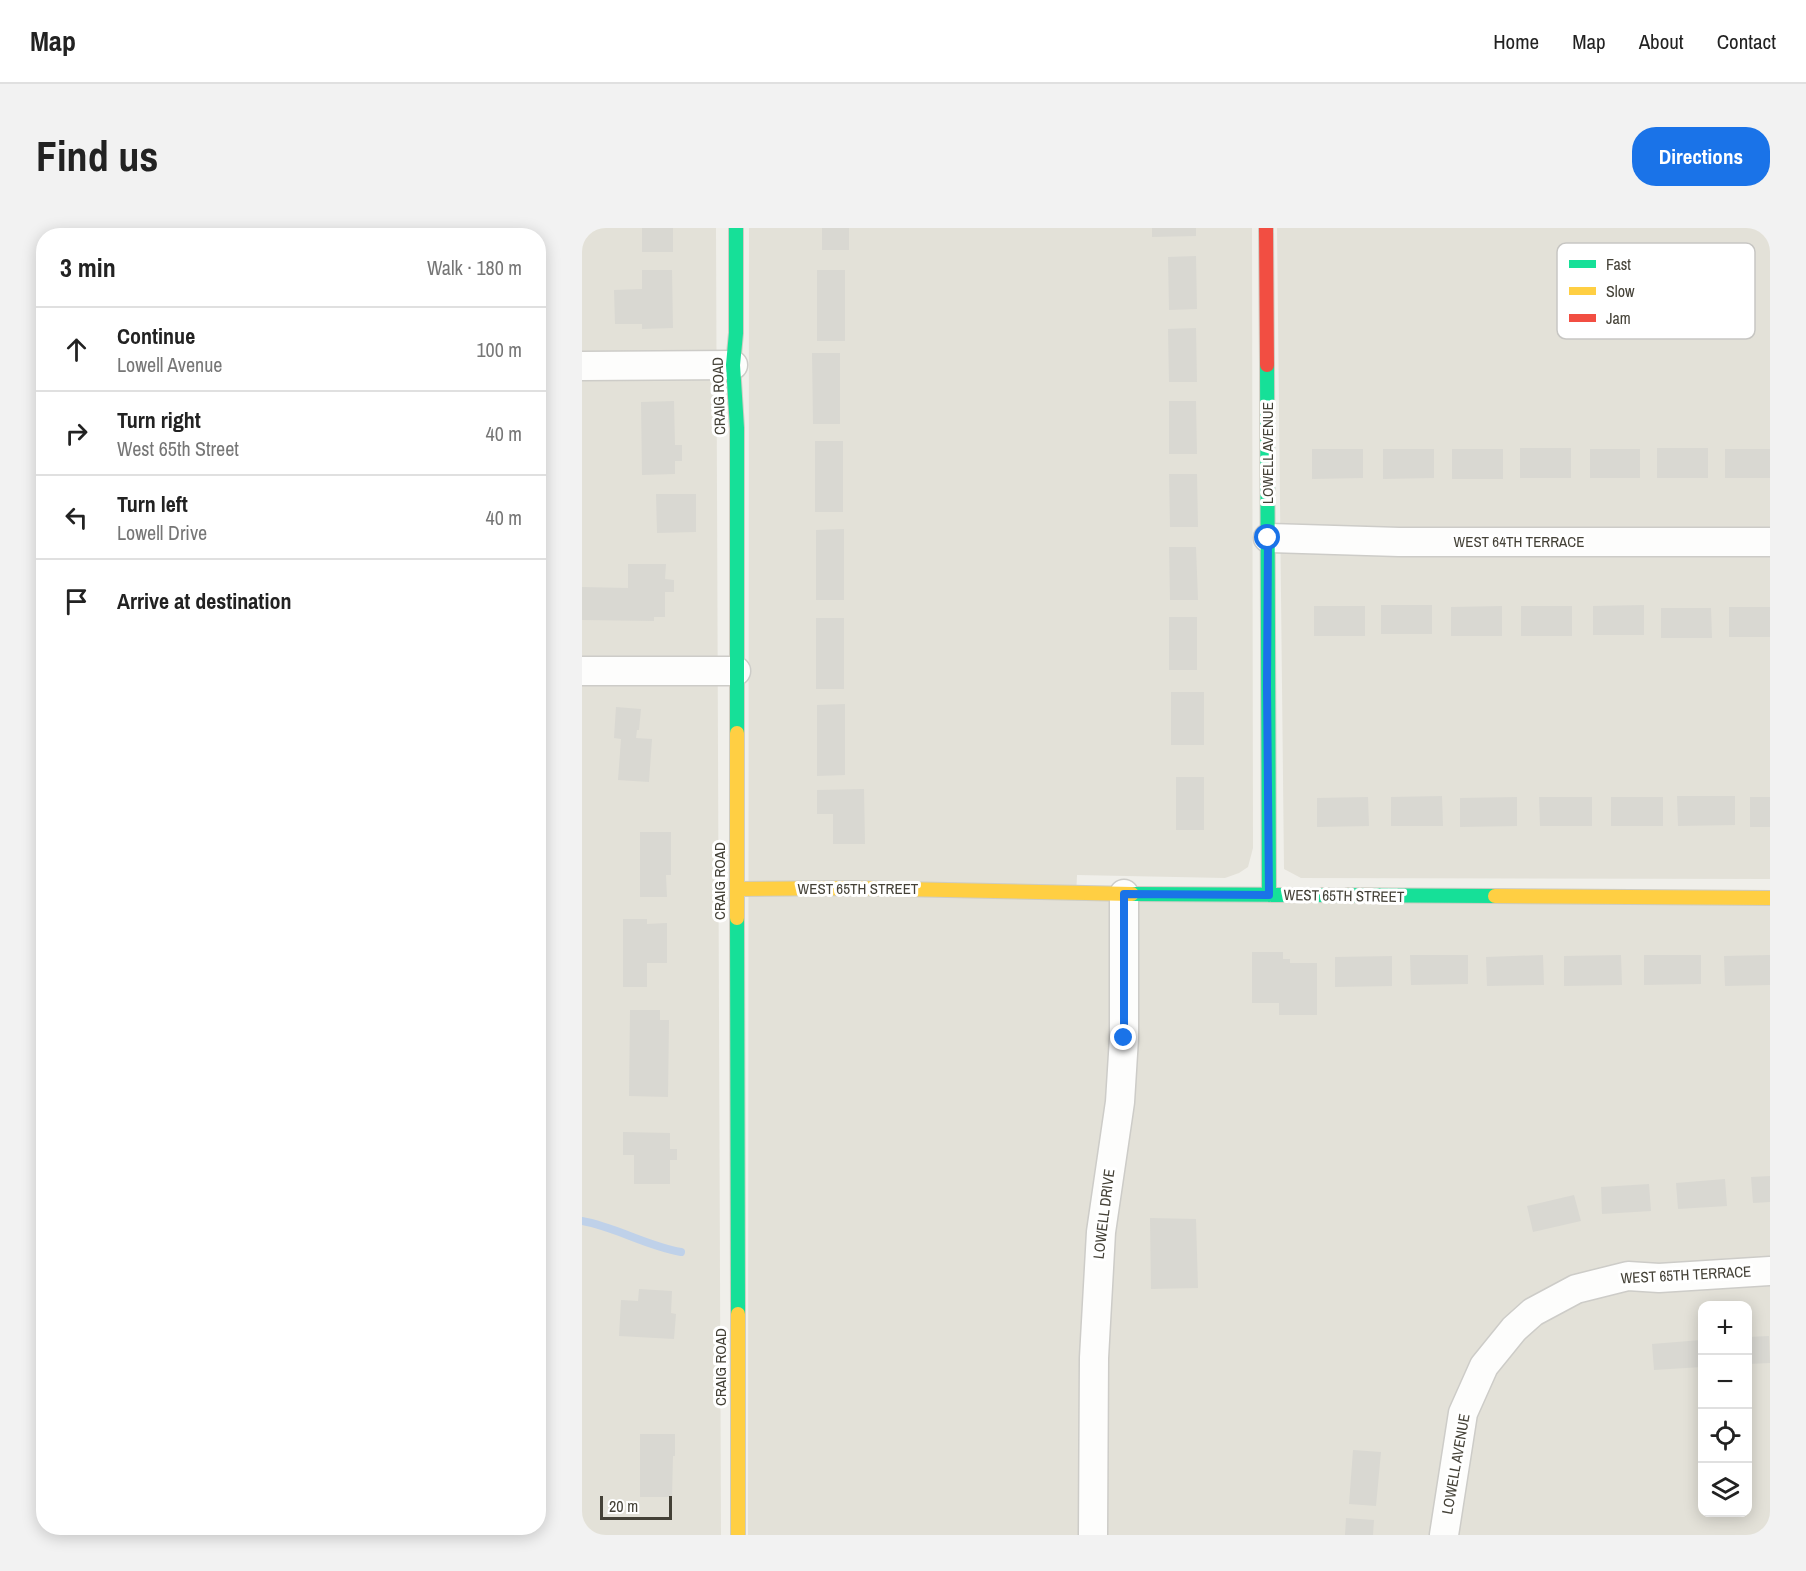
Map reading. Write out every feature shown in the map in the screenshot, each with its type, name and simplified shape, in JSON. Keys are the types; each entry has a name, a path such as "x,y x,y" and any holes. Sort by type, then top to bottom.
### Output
{"street":[{"name":"CRAIG ROAD","path":"736,228 733,365 737,428 738,1535"},
{"name":"LOWELL AVENUE","path":"1266,228 1269,895"},
{"path":"582,366 733,365"},
{"name":"WEST 64TH TERRACE","path":"1268,538 1399,542 1770,542"},
{"path":"582,670 736,671"},
{"name":"WEST 65TH STREET","path":"738,889 853,888 1124,894 1770,898"},
{"name":"LOWELL DRIVE","path":"1093,1535 1094,1347 1103,1211 1119,1102 1124,1038 1124,894"},
{"name":"WEST 65TH TERRACE","path":"1509,1335 1533,1312 1576,1289 1603,1281 1628,1276 1659,1278 1770,1271"},
{"name":"LOWELL AVENUE","path":"1444,1535 1463,1413 1484,1366 1509,1335"}],"shaded area":[{"path":"582,228 716,228 721,1535 582,1535"},
{"path":"749,228 1252,228 1253,848 1248,867 1225,878 1077,875 1076,899 1770,904 1770,1535 748,1535"},
{"path":"1277,228 1770,228 1770,879 1301,878 1284,869"}],"building":[{"path":"642,228 673,228 673,252 642,252"},
{"path":"822,228 849,228 849,250 822,250"},
{"path":"1152,228 1196,228 1196,236 1152,237"},
{"path":"1196,256 1197,309 1169,310 1168,257"},
{"path":"642,270 672,270 673,328 642,329 642,324 615,324 614,290 642,289"},
{"path":"817,270 845,270 845,341 817,341"},
{"path":"1196,328 1197,382 1169,382 1168,329"},
{"path":"812,353 840,353 840,424 813,424"},
{"path":"674,401 675,445 682,445 682,461 675,461 675,474 642,475 641,402"},
{"path":"1169,401 1196,401 1197,454 1169,454"},
{"path":"815,441 843,441 843,512 815,512"},
{"path":"1520,448 1571,448 1571,478 1520,478"},
{"path":"1657,448 1708,448 1708,478 1657,478"},
{"path":"1312,449 1363,449 1363,478 1312,479"},
{"path":"1383,449 1434,449 1434,478 1383,479"},
{"path":"1452,449 1503,449 1503,479 1452,479"},
{"path":"1590,449 1640,449 1640,478 1590,478"},
{"path":"1725,449 1770,449 1770,478 1725,478"},
{"path":"1169,474 1197,474 1198,527 1170,527"},
{"path":"656,494 696,494 696,532 657,533"},
{"path":"844,529 844,600 816,600 816,530"},
{"path":"1169,547 1196,547 1198,600 1170,600"},
{"path":"628,564 666,564 665,579 674,580 674,592 665,592 665,617 654,617 654,621 582,620 582,587 628,588"},
{"path":"1381,605 1432,605 1432,634 1381,634"},
{"path":"1644,605 1644,635 1593,635 1593,606"},
{"path":"1314,606 1365,606 1365,636 1314,636"},
{"path":"1502,606 1502,636 1451,636 1451,607"},
{"path":"1521,606 1572,606 1572,636 1521,636"},
{"path":"1729,607 1770,607 1770,637 1729,637"},
{"path":"1661,608 1711,608 1712,638 1661,638"},
{"path":"1169,617 1197,617 1197,670 1169,670"},
{"path":"816,618 844,618 844,689 816,689"},
{"path":"1171,692 1204,692 1204,745 1171,745"},
{"path":"845,704 845,775 817,776 817,705"},
{"path":"616,707 641,709 636,738 652,739 649,782 618,780 621,739 614,738"},
{"path":"1176,777 1204,777 1204,830 1176,830"},
{"path":"864,789 865,844 833,844 833,814 817,814 817,790"},
{"path":"1442,796 1443,826 1391,826 1391,797"},
{"path":"1677,796 1735,796 1735,825 1678,826"},
{"path":"1368,797 1369,826 1317,827 1317,798"},
{"path":"1517,797 1517,826 1460,827 1460,798"},
{"path":"1539,797 1592,797 1592,826 1540,826"},
{"path":"1611,797 1663,797 1663,826 1611,826"},
{"path":"1750,797 1770,797 1770,827 1750,827"},
{"path":"640,832 671,832 671,875 666,875 667,897 640,897"},
{"path":"623,919 647,919 647,924 667,923 667,963 647,963 647,987 623,987"},
{"path":"1252,952 1283,952 1283,959 1290,959 1290,963 1317,963 1317,1015 1279,1015 1279,1003 1252,1003"},
{"path":"1410,955 1468,955 1468,984 1411,985"},
{"path":"1543,955 1544,985 1487,986 1486,957"},
{"path":"1621,955 1622,985 1564,986 1564,956"},
{"path":"1644,955 1701,955 1701,984 1644,985"},
{"path":"1770,955 1770,985 1725,986 1724,956"},
{"path":"1392,956 1392,986 1335,987 1335,957"},
{"path":"630,1010 660,1010 660,1020 669,1020 668,1097 629,1096"},
{"path":"623,1132 670,1133 670,1149 677,1149 677,1160 670,1160 670,1184 634,1184 634,1155 623,1155"},
{"path":"1770,1176 1770,1202 1753,1203 1751,1177"},
{"path":"1725,1179 1727,1206 1678,1209 1676,1183"},
{"path":"1649,1184 1651,1211 1602,1214 1601,1187"},
{"path":"1574,1195 1581,1221 1533,1232 1527,1206"},
{"path":"1150,1218 1196,1219 1198,1288 1151,1289"},
{"path":"639,1289 672,1291 671,1313 676,1314 674,1339 619,1336 621,1300 638,1301"},
{"path":"1769,1336 1770,1363 1752,1364 1752,1337"},
{"path":"1698,1340 1698,1367 1654,1370 1652,1344"},
{"path":"640,1434 675,1434 672,1497 640,1497"},
{"path":"1353,1450 1381,1452 1376,1506 1349,1504"},
{"path":"1346,1518 1374,1520 1373,1535 1345,1535"}],"waterway":[{"path":"582,1221 681,1252"}],"traffic: fast":[{"path":"736,228 736,333 733,365 737,428 737,733"},
{"path":"1267,365 1269,895"},
{"path":"1132,894 1495,896"},
{"path":"737,918 738,1314"}],"traffic: slow":[{"path":"737,733 737,918"},
{"path":"738,889 853,888 1132,894"},
{"path":"1495,896 1770,898"},
{"path":"738,1314 738,1535"}],"traffic: jam":[{"path":"1266,228 1267,365"}],"route":[{"path":"1124,1038 1124,894 1269,895 1268,538"}]}
